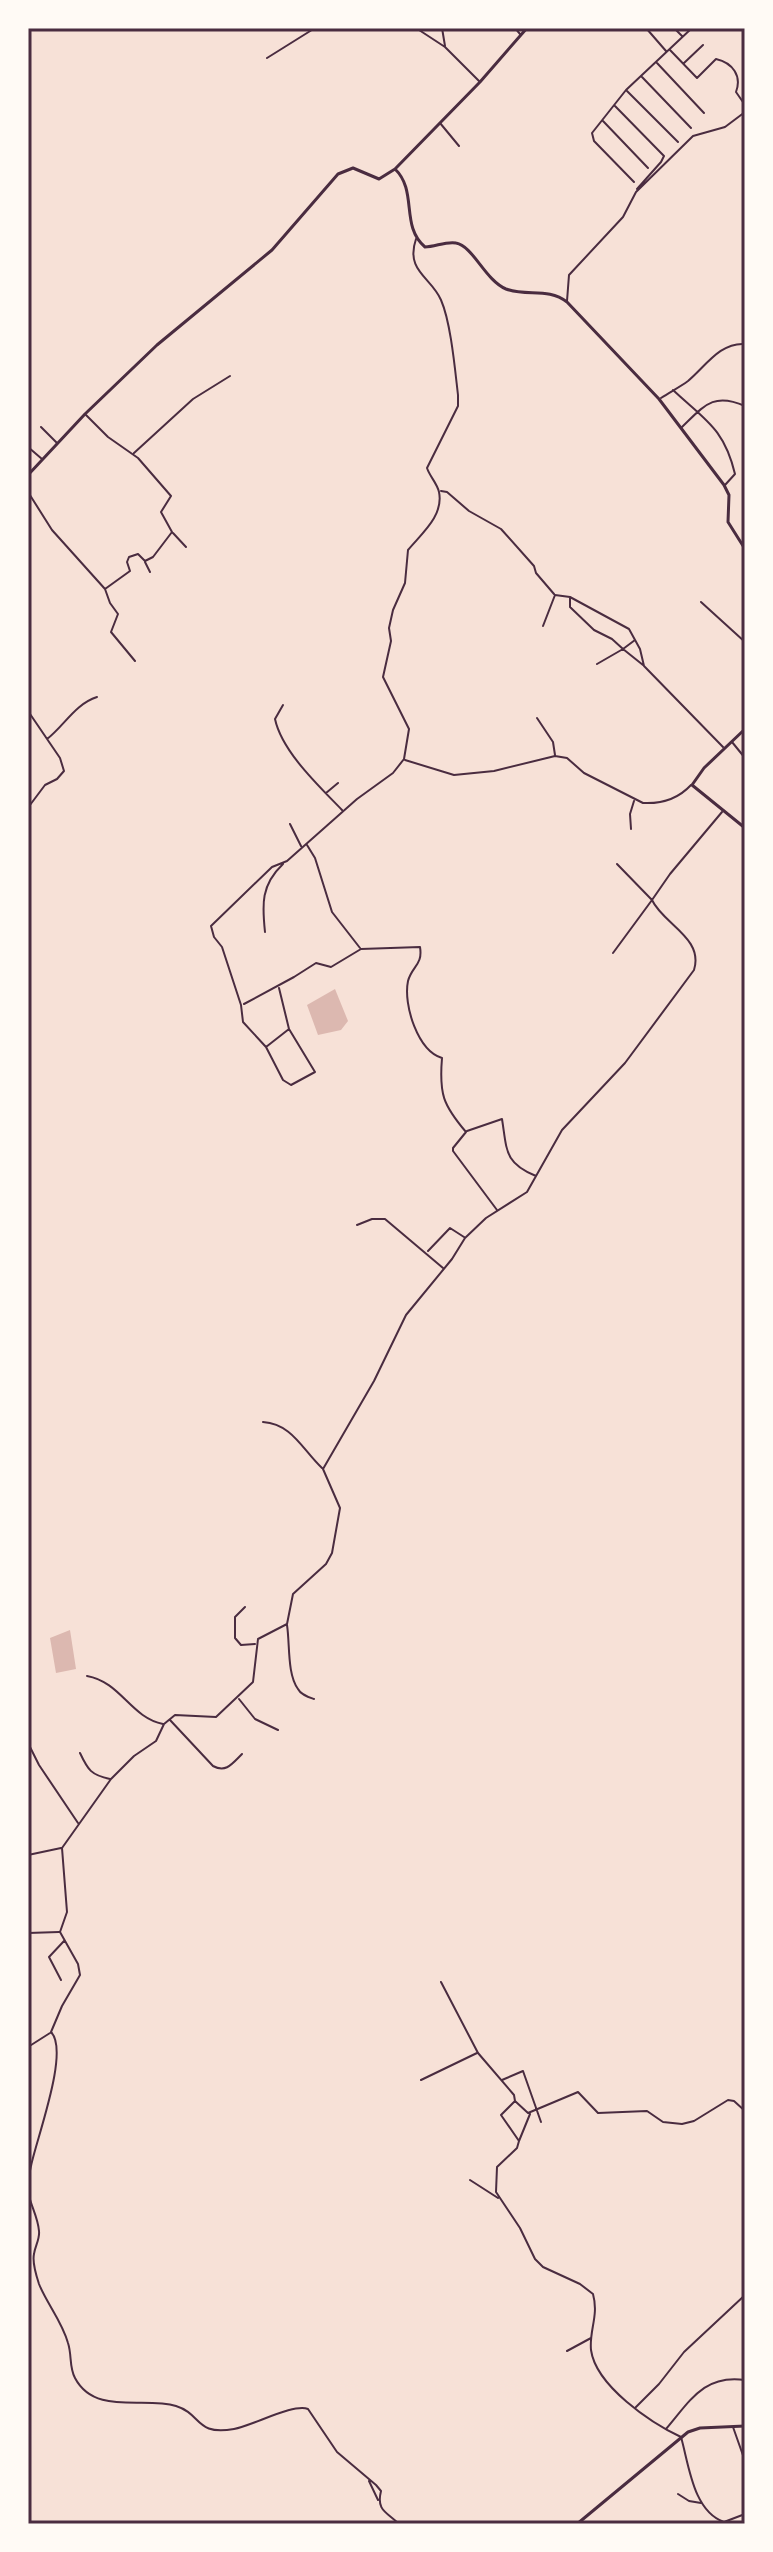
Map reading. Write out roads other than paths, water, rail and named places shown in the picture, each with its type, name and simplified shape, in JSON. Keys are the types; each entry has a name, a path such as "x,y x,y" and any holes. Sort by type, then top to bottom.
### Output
{"street":[{"path":"267,58 315,28"},
{"path":"416,28 445,47 480,82"},
{"path":"442,28 445,47"},
{"path":"515,28 521,34"},
{"path":"28,475 85,414 183,322 272,250 338,174 353,168 379,179 395,169 480,82 527,28"},
{"path":"646,28 697,78 716,59 726,62 736,73 739,84 736,92 745,105"},
{"path":"674,28 682,37"},
{"path":"634,182 594,141 592,133 626,90 692,28"},
{"path":"684,63 703,45"},
{"path":"656,63 704,113"},
{"path":"641,76 691,128"},
{"path":"626,90 678,142"},
{"path":"567,302 569,275 623,217 638,186 664,156 614,105"},
{"path":"636,192 693,136 725,127 745,112"},
{"path":"602,120 648,168"},
{"path":"439,122 459,146"},
{"path":"395,169 403,176 408,188 411,227 416,239 425,247 457,243 466,248 478,265 504,288 550,293 567,302 659,399 729,492 728,522 745,549"},
{"path":"265,932 262,900 264,889 273,874 343,811 393,773 404,759 409,729 384,682 383,673 391,641 389,628 405,583 408,550 429,527 438,505 439,491 427,468 458,406 441,300 414,263 412,249 416,239"},
{"path":"659,399 692,378 727,346 745,344"},
{"path":"133,453 193,399 230,376"},
{"path":"673,390 713,425 725,442 735,474 724,485"},
{"path":"681,427 716,399 745,406"},
{"path":"85,414 108,437 133,453 171,496 161,512 172,532 186,547"},
{"path":"41,427 58,443"},
{"path":"28,447 42,460"},
{"path":"439,491 447,492 469,511 501,529 555,595 570,597 629,629 644,666"},
{"path":"28,492 52,530 105,589 118,614 111,632 135,661"},
{"path":"145,561 153,557 172,532"},
{"path":"105,589 130,571 129,557 138,554 150,572"},
{"path":"543,626 555,595"},
{"path":"570,597 570,607 584,621 644,666 724,748"},
{"path":"701,602 745,642"},
{"path":"597,664 636,640"},
{"path":"46,739 58,730 67,717 97,697"},
{"path":"283,705 275,719 279,732 325,794 343,811"},
{"path":"28,711 60,758 64,771 45,785 30,805"},
{"path":"537,718 553,742 555,756"},
{"path":"404,759 454,775 494,771 555,756 571,760 584,773 616,787 635,800 653,803 683,793 745,729"},
{"path":"732,741 745,758"},
{"path":"325,794 338,783"},
{"path":"692,785 745,828"},
{"path":"631,829 630,814 635,800"},
{"path":"613,953 670,874 722,812"},
{"path":"290,824 301,847"},
{"path":"306,844 315,858 332,912 361,949"},
{"path":"278,986 289,1029 315,1072 287,1084 266,1047 243,1022 241,1005 222,947 214,937 211,926 272,867 287,861"},
{"path":"323,1469 374,1381 406,1315 465,1238 527,1192 562,1130 625,1063 694,970 696,956 688,941 617,864"},
{"path":"241,1005 316,963 331,967 361,949 420,947 421,959 409,978 408,1003 414,1024 428,1049 442,1058 445,1103 466,1132"},
{"path":"266,1047 289,1029"},
{"path":"498,1211 453,1151 466,1132 502,1119 508,1157 519,1169 537,1176"},
{"path":"357,1225 372,1219 385,1219 443,1269"},
{"path":"426,1253 450,1228 465,1238"},
{"path":"263,1422 286,1428 323,1469 328,1487 340,1508 332,1553 326,1564 293,1594 287,1624 296,1688 314,1699"},
{"path":"245,1607 235,1617 235,1638 241,1645 256,1644"},
{"path":"60,1932 67,1912 62,1848 111,1779 120,1768 156,1741 169,1719 180,1714 216,1717 238,1698 253,1682 256,1644 263,1635 287,1624"},
{"path":"87,1676 110,1683 147,1719 164,1724"},
{"path":"238,1698 255,1719 278,1730"},
{"path":"169,1719 213,1766 225,1769 242,1754"},
{"path":"28,1743 79,1825"},
{"path":"80,1753 89,1772 111,1779"},
{"path":"28,1855 62,1848"},
{"path":"28,1933 60,1932"},
{"path":"28,2047 51,2032 80,1975 78,1964 60,1932"},
{"path":"61,1980 49,1957 65,1940"},
{"path":"441,1982 478,2053 525,2112 530,2113 578,2092 598,2113 647,2111 663,2122 682,2124 694,2121 728,2100 734,2101 745,2111"},
{"path":"51,2032 58,2045 50,2098 28,2195 40,2233 33,2256 39,2284 69,2346 71,2370 79,2385 108,2402 178,2407 202,2427 211,2430 248,2425 289,2408 303,2407 308,2409 337,2452 381,2491 379,2501"},
{"path":"421,2080 478,2053"},
{"path":"501,2080 523,2071 541,2122"},
{"path":"28,2093 28,2105"},
{"path":"515,2101 501,2115 519,2141"},
{"path":"530,2113 517,2148 497,2167 495,2187 499,2197 538,2263 593,2294 597,2314 591,2352 597,2365 610,2384 635,2408 665,2430 681,2437 701,2503 720,2522 745,2514"},
{"path":"470,2180 492,2196 499,2197"},
{"path":"635,2408 684,2352 745,2295"},
{"path":"567,2351 592,2337"},
{"path":"665,2430 697,2392 708,2384 719,2380 745,2380"},
{"path":"732,2426 745,2461"},
{"path":"577,2524 681,2437 700,2428 745,2426"},
{"path":"368,2480 382,2512 399,2524"},
{"path":"678,2494 701,2503"}]}
